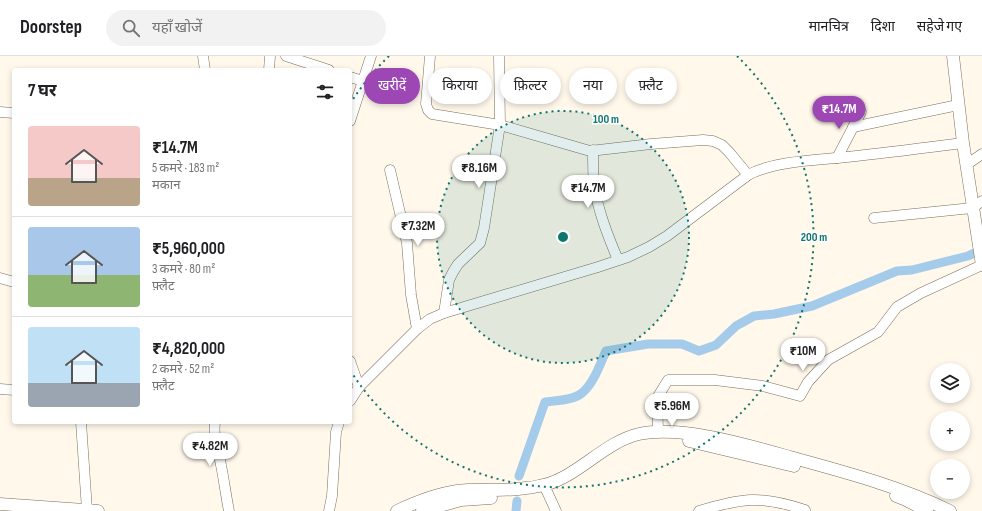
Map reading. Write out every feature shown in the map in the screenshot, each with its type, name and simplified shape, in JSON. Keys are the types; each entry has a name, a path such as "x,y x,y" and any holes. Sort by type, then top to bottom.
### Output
{"street":[{"path":"203,56 205,68"},
{"path":"269,68 270,56"},
{"path":"286,56 323,68"},
{"path":"352,115 371,56"},
{"path":"430,56 426,104 428,110 432,114 500,125 578,148 594,150 703,140 713,141 722,145 748,175"},
{"path":"444,313 449,280 458,264 476,248 481,238 500,125 499,56"},
{"path":"658,431 657,398 668,380 715,380 763,386 800,396 808,382 828,360 878,332 897,307 921,293 982,265 979,245 977,204 966,165 953,56"},
{"path":"352,78 363,81"},
{"path":"853,127 958,105"},
{"path":"0,112 12,113"},
{"path":"838,158 861,112"},
{"path":"352,398 359,387 417,329 430,319 444,313 618,260 649,247 667,236 748,175 767,167 963,143"},
{"path":"594,150 596,196 604,226 618,260"},
{"path":"966,165 982,154"},
{"path":"390,170 406,243 411,295 417,329"},
{"path":"874,218 977,204"},
{"path":"0,278 12,281"},
{"path":"352,367 359,387"},
{"path":"0,389 12,390"},
{"path":"0,504 93,511 81,424"},
{"path":"215,424 213,435 221,463 229,511"},
{"path":"329,511 332,496 336,432 338,424"},
{"path":"422,511 461,500 526,496 545,488 623,440 641,434 658,431 726,440 803,460 887,484 926,499 950,511"},
{"path":"397,511 420,500 457,491 545,488 563,485 633,443 648,439 662,438 680,440 807,469 885,492 906,500 927,511"},
{"path":"545,488 556,511"},
{"path":"699,511 749,499 784,503 805,510"}],"waterway":[{"path":"519,476 545,402 570,399 582,393 593,379 606,351 648,344 682,344 699,351 716,345 736,326 754,316 774,314 812,306 897,271 912,270 968,256 982,249"},
{"path":"516,511 517,501"}]}
